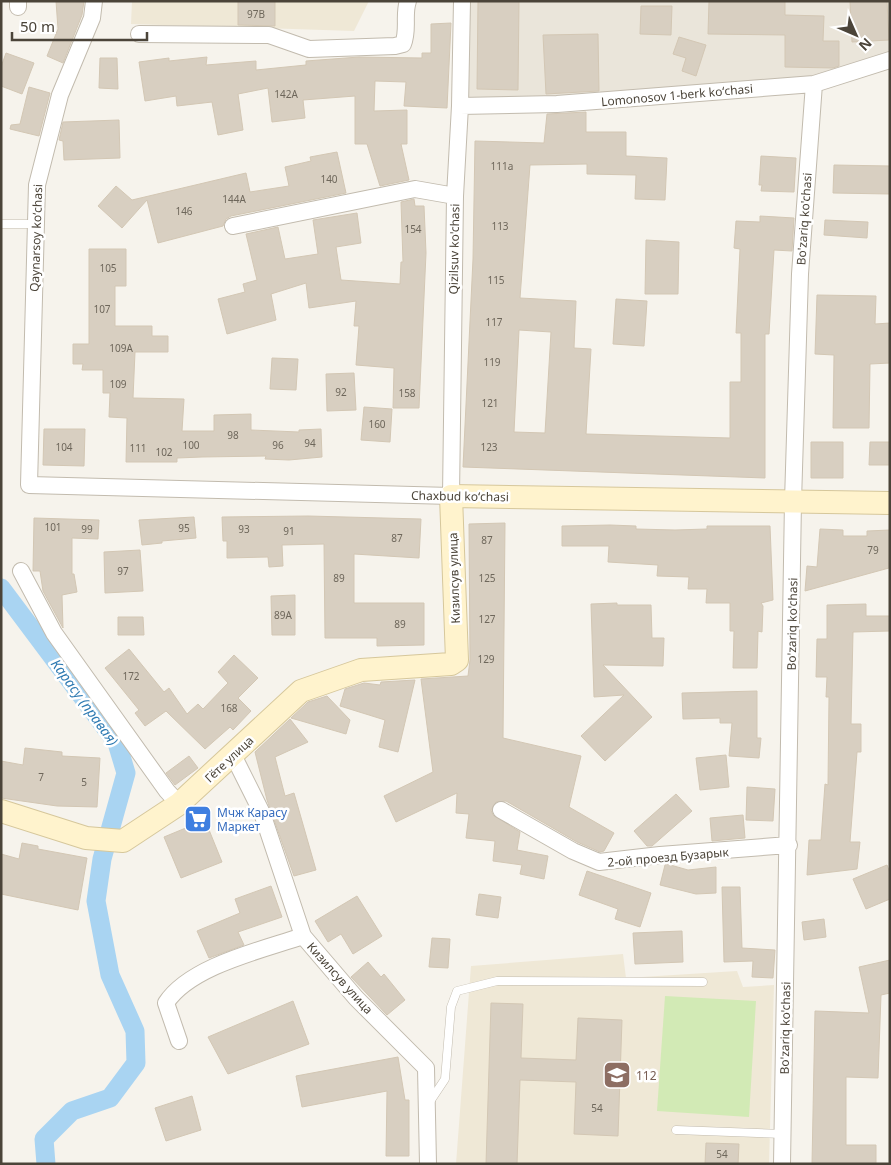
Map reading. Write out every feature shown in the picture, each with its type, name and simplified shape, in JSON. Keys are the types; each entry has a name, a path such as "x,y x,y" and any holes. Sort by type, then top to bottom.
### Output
{"street":[{"name":"Qaynarsoy koʻchasi","path":"29,485 37,185 60,95 92,18 94,1"},
{"path":"138,34 269,35 309,49 395,46 404,44 406,37 405,9 408,1"},
{"name":"Qizilsuv ko'chasi","path":"451,496 455,196 460,106 462,1"},
{"name":"Lomonosov 1-berk koʻchasi","path":"460,106 557,104 814,84 890,60"},
{"name":"Bo'zariq ko'chasi","path":"782,1164 789,846 793,501 800,274 814,84"},
{"path":"233,226 415,189 455,196"},
{"name":"Chaxbud koʻchasi","path":"29,485 451,496 890,503"},
{"name":"Кизилсув улица","path":"451,496 457,660"},
{"path":"21,571 54,633 167,791 179,804"},
{"name":"Гёте улица","path":"1,811 86,838 123,841 179,804 301,691 361,670 451,664 457,660"},
{"name":"Кизилсув улица","path":"233,755 262,813 303,936 356,998 426,1068 428,1164"},
{"name":"2-ой проезд Бузарык","path":"501,810 573,851 599,862 660,855 789,846"},
{"path":"179,1042 166,1003 173,992 203,971 303,936"}],"lane":[{"path":"1,224 36,224"},
{"path":"427,1106 445,1079 451,1007 457,991 496,981 703,982"},
{"path":"676,1130 783,1134"}],"shaded area":[{"path":"132,1 369,1 354,31 131,24"},
{"path":"465,1 890,1 890,60 814,84 460,106"},
{"name":"112","path":"623,954 626,978 737,971 743,987 774,985 769,1164 456,1164 471,966"}],"green space":[{"path":"665,996 756,1001 749,1117 657,1111"}],"building":[{"path":"56,1 84,1 82,15 63,63 47,56 58,29"},
{"path":"238,1 275,1 275,26 238,25"},
{"path":"478,1 519,1 518,90 477,89"},
{"path":"709,1 785,1 785,15 824,16 823,41 839,41 839,66 833,68 785,67 785,35 708,34"},
{"path":"850,1 887,1 889,40 852,42"},
{"path":"641,6 672,6 671,35 640,34"},
{"path":"451,23 447,108 404,106 406,82 375,81 374,111 407,110 407,144 401,144 409,180 380,186 367,144 355,144 355,96 303,100 305,118 272,122 268,88 238,94 243,130 218,135 212,102 177,106 176,96 145,101 139,62 169,58 169,61 207,57 206,65 256,61 256,70 306,65 306,61 359,57 422,58 422,53 431,53 431,24"},
{"path":"598,34 599,91 546,94 543,35"},
{"path":"679,37 706,45 696,76 682,71 686,58 673,54"},
{"path":"6,53 34,63 22,94 1,86 1,67"},
{"path":"100,58 117,58 118,89 99,88"},
{"path":"29,87 50,93 39,136 10,129 11,125 20,124"},
{"path":"586,112 586,132 626,132 626,156 667,158 665,200 635,199 636,175 587,174 587,164 530,165 520,298 576,301 574,348 591,349 586,434 730,438 730,382 741,382 741,333 736,333 740,249 734,248 736,221 760,222 760,216 794,218 792,251 774,250 769,334 765,334 765,478 463,467 473,259 475,141 544,143 547,114","holes":["519,330 551,332 545,433 514,432"]},
{"path":"119,120 120,158 64,160 63,141 59,140 63,122"},
{"path":"337,152 346,193 231,216 226,219 223,226 158,243 147,200 122,228 98,206 116,186 132,200 246,173 250,192 289,186 285,167 311,161 310,157"},
{"path":"761,156 796,158 794,192 761,191 762,185 759,185"},
{"path":"834,165 890,166 890,194 833,193"},
{"path":"414,199 415,206 424,206 426,253 419,408 393,408 394,368 356,365 359,326 354,326 356,301 309,308 306,283 271,294 276,320 227,334 218,299 245,292 243,284 257,280 246,234 278,227 285,259 318,254 313,220 357,213 361,243 336,247 341,280 400,284 401,262 403,262 401,202"},
{"path":"825,220 868,222 867,238 824,235"},
{"path":"646,240 679,242 678,294 645,294"},
{"path":"89,249 126,249 126,286 115,286 115,326 152,326 152,336 168,336 168,352 135,352 133,398 184,399 182,431 214,431 214,415 251,414 251,430 299,432 299,430 321,429 322,457 289,460 265,459 266,456 202,457 177,458 177,462 126,462 127,418 109,417 110,393 103,393 103,370 82,370 83,364 73,364 73,344 89,344"},
{"path":"817,295 876,296 875,324 890,323 890,363 870,364 869,428 833,428 834,355 815,354"},
{"path":"616,299 647,301 644,346 613,344"},
{"path":"272,358 298,359 296,390 270,389"},
{"path":"354,373 356,410 327,411 326,374"},
{"path":"364,407 392,409 390,442 361,440"},
{"path":"44,429 85,429 84,466 43,465"},
{"path":"811,442 843,442 843,478 811,478"},
{"path":"870,442 890,442 890,465 869,465"},
{"path":"308,516 421,519 419,558 354,554 354,603 424,603 424,645 377,646 377,638 325,638 324,544 282,545 283,566 269,567 268,557 227,558 227,541 223,541 222,517"},
{"path":"194,517 196,538 142,545 139,520"},
{"path":"34,518 99,520 98,539 72,538 72,574 74,574 77,592 62,595 63,628 43,591 40,571 33,571"},
{"path":"505,523 503,738 581,756 569,807 614,833 604,851 600,852 577,842 506,801 496,802 491,810 493,815 520,832 517,850 548,856 544,879 520,874 522,865 493,861 495,841 466,838 469,814 456,813 457,793 396,822 384,796 433,772 421,679 468,676 470,660 469,524"},
{"path":"562,526 636,526 636,529 675,530 707,529 707,526 770,526 773,600 761,603 763,606 762,632 758,631 757,668 733,668 734,631 730,631 730,603 706,603 707,589 688,589 689,577 657,576 658,565 608,562 609,546 562,546"},
{"path":"820,529 843,530 843,536 867,536 867,531 890,530 889,568 805,591 807,566 817,567"},
{"path":"140,550 143,591 105,593 104,552"},
{"path":"295,595 295,635 272,635 271,596"},
{"path":"617,603 617,605 651,605 652,638 664,638 663,666 603,665 652,717 605,761 581,736 624,695 594,697 591,604"},
{"path":"866,604 866,616 890,616 890,631 853,632 851,724 861,724 861,752 857,752 850,842 860,842 857,869 807,875 809,840 821,840 825,784 828,785 829,697 826,697 827,677 816,677 817,639 827,639 827,605"},
{"path":"118,617 143,617 144,635 118,635"},
{"path":"129,649 164,692 169,688 187,714 198,704 203,709 228,683 218,672 234,655 258,678 238,698 251,711 233,730 230,727 205,749 166,711 145,726 135,713 139,710 105,668"},
{"path":"415,680 398,752 379,747 385,720 340,706 345,689 364,683 380,685 381,682"},
{"path":"757,691 757,738 761,738 759,758 729,756 732,723 720,723 720,718 683,719 682,693"},
{"path":"327,696 350,720 346,734 291,718 308,702"},
{"path":"290,719 308,742 275,757 285,796 294,793 316,870 294,876 267,800 255,752"},
{"path":"25,748 62,752 62,756 100,758 97,807 57,806 1,798 1,761 23,765"},
{"path":"726,755 729,787 700,790 696,758"},
{"path":"189,756 198,768 175,785 166,773"},
{"path":"747,787 775,789 773,821 746,820"},
{"path":"676,794 692,811 652,846 647,846 634,831"},
{"path":"743,815 745,838 712,841 710,818"},
{"path":"205,820 222,862 181,878 164,837"},
{"path":"22,843 38,846 38,849 87,858 78,910 1,894 1,854 19,859"},
{"path":"665,865 688,870 716,867 716,893 696,894 660,885"},
{"path":"887,865 890,873 890,899 866,909 853,879"},
{"path":"587,871 651,893 640,927 615,919 618,909 579,895"},
{"path":"271,886 282,917 238,932 244,945 209,958 197,931 240,913 235,899"},
{"path":"722,887 740,887 742,948 775,950 773,978 752,977 753,961 724,962"},
{"path":"479,894 501,897 498,918 476,915"},
{"path":"357,896 382,936 353,954 341,934 328,942 315,921"},
{"path":"824,919 826,937 804,940 802,922"},
{"path":"682,931 683,962 635,964 633,933"},
{"path":"432,938 450,939 448,968 429,967"},
{"path":"890,960 890,993 881,995 878,1078 846,1077 846,1145 876,1145 876,1164 812,1164 815,1011 869,1013 859,967"},
{"path":"368,962 381,977 384,974 405,1000 387,1015 351,977"},
{"path":"293,1001 309,1044 228,1074 208,1037"},
{"path":"491,1003 523,1004 521,1058 576,1060 578,1018 622,1020 618,1136 574,1134 576,1082 520,1080 517,1164 486,1164"},
{"path":"398,1057 405,1100 409,1100 409,1156 386,1156 387,1091 302,1107 296,1076"},
{"path":"192,1096 201,1130 166,1141 155,1108"},
{"path":"706,1143 739,1144 738,1164 705,1164"}],"waterway":[{"name":"Карасу (правая)","path":"1,588 117,743 126,773 102,859 96,901 110,975 135,1031 136,1063 110,1098 72,1111 44,1139 46,1164"}],"place":[{"name":"Мчж Карасу Маркет","path":"198,819"},
{"name":"112","path":"617,1075"}]}
